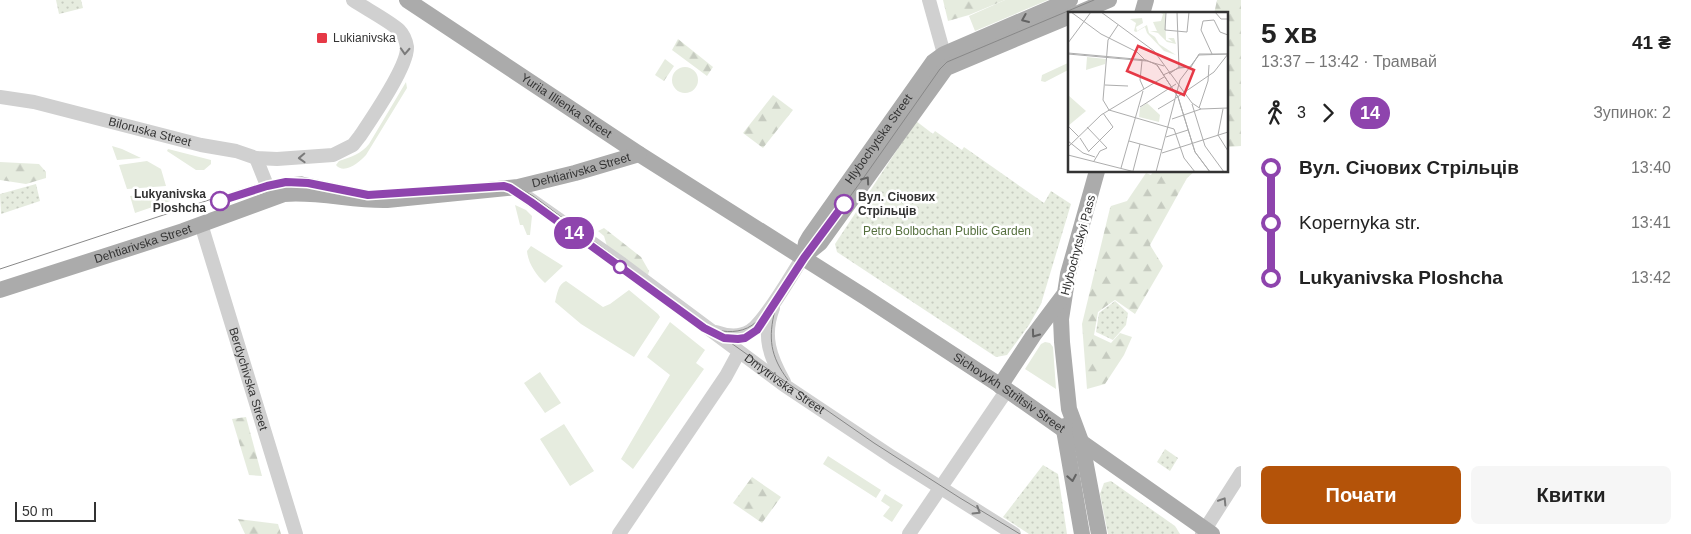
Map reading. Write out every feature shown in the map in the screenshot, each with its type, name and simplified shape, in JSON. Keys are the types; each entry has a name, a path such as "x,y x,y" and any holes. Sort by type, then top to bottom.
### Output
{"main road":[{"name":"Yuriia Illienka Street","path":"407,0 639,154 803,257"},
{"name":"Hlybochytska Street","path":"946,60 1070,0"},
{"path":"1081,12 1109,0"},
{"name":"Hlybochytska Street","path":"803,257 806,243 810,236 933,62 946,60 1068,17"},
{"name":"Dehtiarivska Street","path":"0,290 201,224 272,198 298,193 366,200 387,200 514,188 575,173 639,154"},
{"name":"Hlybochytskyi Pass","path":"1069,409 1061,319 1064,295 1097,172"},
{"name":"Sichovykh Striltsiv Street","path":"803,257 1003,388 1206,532"},
{"path":"1003,388 1033,336 1064,295"},
{"path":"1069,409 1064,430 1082,534"},
{"path":"1069,409 1082,444 1099,534"}],"street":[{"name":"Biloruska Street","path":"0,97 34,102 191,142 236,151 256,158 277,159 333,155 353,145 360,136 399,72 405,60 407,48 406,41 398,29 353,0"},
{"path":"929,0 946,60"},
{"path":"256,158 272,198"},
{"name":"Dmytrivska Street","path":"514,188 554,215 789,389 1014,534"},
{"name":"Berdychivska Street","path":"201,224 296,534"},
{"path":"706,327 722,334 732,335 750,331 763,318 803,257"},
{"path":"779,294 770,317 769,342 774,363 789,389"},
{"path":"619,534 726,376 739,352"},
{"path":"909,534 941,488 1003,388"},
{"path":"1206,532 1241,473"}],"green space":[{"path":"56,0 81,0 83,8 59,14"},
{"path":"943,0 1005,0 969,15 948,21"},
{"path":"1005,0 1048,0 975,31 969,16"},
{"path":"1217,0 1241,0 1241,146 1228,147 1228,12 1214,12"},
{"path":"678,39 713,67 707,76 672,50"},
{"path":"665,59 674,66 664,81 655,75"},
{"path":"1068,63 1068,70 1045,82 1041,81 1042,75"},
{"path":"685,67 694,71 698,80 694,89 685,93 676,89 672,80 676,71"},
{"path":"406,82 407,88 366,155 352,166 343,169 339,168 336,165 339,161 359,153 369,144"},
{"path":"773,95 793,110 763,148 743,133"},
{"name":"Petro Bolbochan Public Garden","path":"916,121 933,134 935,131 962,150 964,147 1044,203 1051,191 1071,204 1041,304 1029,325 1007,355 996,357 837,252 835,244"},
{"path":"112,146 122,149 141,158 117,160"},
{"path":"168,149 211,160 211,164 204,170 196,170 167,151"},
{"path":"147,161 161,169 166,186 127,189 119,165"},
{"path":"0,162 39,164 46,172 46,178 26,184 0,180"},
{"path":"1152,172 1194,172 1187,178 1150,245 1163,266 1135,314 1115,300 1098,312 1094,335 1111,343 1120,333 1132,337 1124,355 1105,384 1087,389 1082,324 1110,208 1127,201 1146,173 1151,175"},
{"path":"36,184 40,201 1,214 0,194"},
{"path":"167,192 170,201 135,213 130,196"},
{"path":"515,205 526,210 532,216 530,235 527,235 523,225 520,225"},
{"path":"604,228 641,257 649,271 648,275 607,246 604,236 598,231"},
{"path":"531,246 563,266 545,283 536,273 529,260 527,251"},
{"path":"566,281 603,307 629,290 658,314 660,317 634,357 581,324 555,302 560,287"},
{"path":"1115,301 1128,313 1126,325 1113,340 1096,332 1099,313"},
{"path":"670,322 705,350 696,363 704,369 633,469 621,459 670,375 647,357"},
{"path":"1045,342 1050,343 1053,347 1056,389 1025,369 1041,344"},
{"path":"540,372 561,403 545,413 524,383"},
{"path":"246,417 262,476 249,475 232,419"},
{"path":"564,424 594,471 570,486 540,439"},
{"path":"1165,449 1178,458 1170,471 1157,462"},
{"path":"828,456 881,490 876,498 823,464"},
{"path":"1043,465 1058,474 1067,534 1029,534 1003,517"},
{"path":"752,477 781,497 762,523 733,503"},
{"path":"1111,481 1175,526 1180,534 1108,534 1100,494 1104,483"},
{"path":"885,494 903,505 892,522 883,516 890,507 881,501"},
{"path":"238,519 278,524 281,534 245,534"}],"tram line":[{"path":"724,338 745,338 757,330 805,258 940,69 947,62 1094,0"},
{"path":"0,269 224,195 265,182 285,178 302,177 375,192 505,182 533,196 724,338 874,443 1020,534"},
{"name":"14","path":"220,201 286,182 308,183 368,195 504,186 531,202 704,328 724,338 738,339 752,334 762,325 804,258 844,204"},
{"path":"775,310 771,338 772,346 777,363 788,380"},
{"path":"722,331 733,332 743,330 760,318"}],"place":[{"name":"Lukianivska","path":"322,38"},
{"name":"Lukyanivska Ploshcha","path":"220,201"},
{"name":"Вул. Січових Стрільців","path":"844,204"}]}
